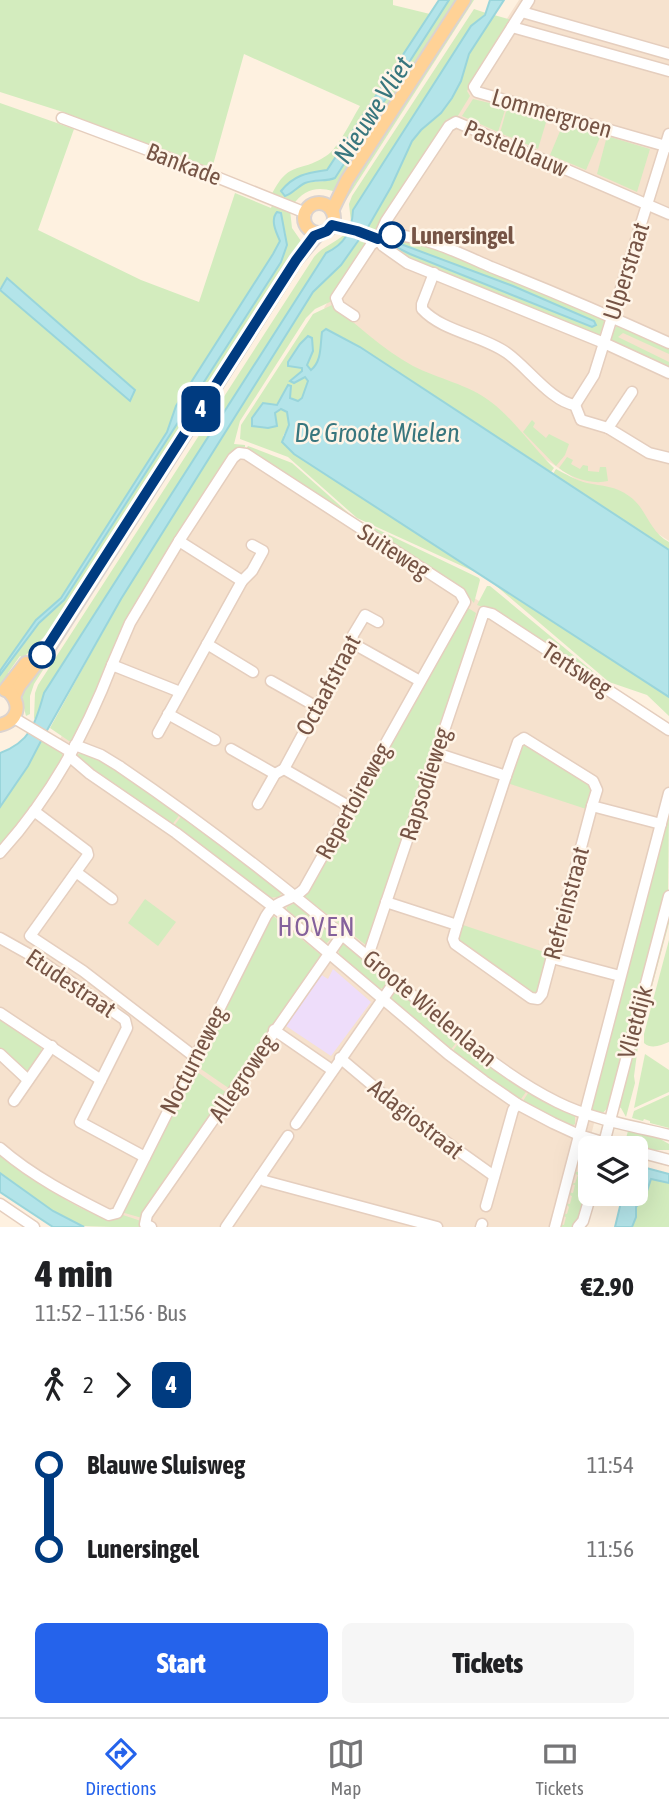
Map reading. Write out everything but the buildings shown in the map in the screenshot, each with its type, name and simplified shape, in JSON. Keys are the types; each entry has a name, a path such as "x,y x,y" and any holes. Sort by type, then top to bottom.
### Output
{"main road":[{"path":"330,215 312,205 306,212 305,220 313,230 327,231 330,215 347,180 464,0"},
{"path":"0,725 14,718 18,707 6,692 33,653 61,628 313,230"}],"street":[{"path":"517,19 529,0"},
{"path":"517,19 669,54"},
{"path":"517,19 669,71"},
{"name":"Lommergroen","path":"517,19 474,87 477,92 667,147"},
{"name":"Bankade","path":"62,118 306,212"},
{"name":"Pastelblauw","path":"374,238 449,126 456,122 669,214"},
{"name":"Ulperstraat","path":"575,405 594,374 669,134"},
{"path":"330,215 352,229 374,238 396,257 604,343 669,373"},
{"path":"374,238 392,235 426,241 669,343"},
{"path":"354,316 339,306 336,298 374,238"},
{"path":"434,274 422,304 424,312 439,322 497,346 522,364 558,398 575,405 581,420 608,428 649,453 669,458"},
{"path":"608,428 632,392"},
{"name":"Suiteweg","path":"179,541 233,458 236,454 243,453 463,596 465,602 420,681"},
{"path":"0,853 34,811 71,751 99,699 130,623 179,541 242,582"},
{"path":"158,733 206,644 263,551 252,545"},
{"name":"Tertsweg","path":"484,612 492,614 669,730"},
{"name":"Rapsodieweg","path":"368,956 484,612"},
{"name":"Octaafstraat","path":"258,804 317,707 365,615 378,622"},
{"path":"352,643 420,681"},
{"path":"206,644 253,671"},
{"path":"112,665 180,692"},
{"path":"271,681 317,707"},
{"name":"Repertoireweg","path":"296,896 304,888 420,681"},
{"path":"168,713 215,740"},
{"path":"14,718 71,751"},
{"path":"386,902 457,925 518,742 524,738 595,783 597,790 592,806 660,824"},
{"path":"231,749 349,807"},
{"name":"Groote Wielenlaan","path":"71,751 101,755 137,778 296,896 462,1037 538,1092 584,1112 669,1135"},
{"name":"Groote Wielenlaan","path":"71,751 90,774 176,833 272,906 329,951 448,1054 517,1104 579,1135"},
{"path":"436,753 506,776"},
{"path":"555,1227 669,793"},
{"name":"Refreinstraat","path":"457,925 453,939 456,944 531,998 538,999 542,994 592,806"},
{"path":"34,811 87,851 87,858 76,873 112,900"},
{"name":"Etudestraat","path":"76,873 30,936 83,971 195,1057"},
{"path":"272,906 296,896"},
{"name":"Vlietdijk","path":"605,1136 669,896"},
{"name":"Nocturneweg","path":"0,1148 46,1182 109,1215 116,1215 272,906"},
{"name":"Allegroweg","path":"148,1225 147,1215 342,935"},
{"name":"Etudestraat","path":"0,938 41,961 125,1020 127,1028 80,1122 145,1157"},
{"path":"552,958 620,976"},
{"path":"296,1124 396,980"},
{"path":"0,1013 102,1080"},
{"path":"274,1030 332,1070"},
{"path":"13,1101 52,1046"},
{"path":"0,1054 28,1080"},
{"name":"Adagiostraat","path":"341,1058 403,1111 494,1176"},
{"path":"486,1206 517,1104"},
{"path":"226,1227 288,1136"},
{"path":"648,1155 669,1160"},
{"path":"260,1177 265,1181 437,1227"},
{"path":"0,1204 34,1227"},
{"path":"582,1225 587,1206"},
{"path":"0,1212 22,1227"}],"shaded area":[{"path":"519,0 669,0 669,541 329,316 324,308 394,193"},
{"path":"241,446 669,725 669,825 591,1136 578,1136 578,1187 568,1227 113,1227 60,1201 0,1160 0,832 46,765 141,589 232,449"},
{"path":"333,969 371,1002 331,1056 286,1026 320,974 328,979"}],"green space":[{"path":"0,0 393,0 393,5 430,14 327,170 292,180 287,184 289,195 301,185 335,178 449,0 459,0 333,191 310,190 293,205 271,196 277,184 289,172 317,161 331,152 360,106 244,54 211,172 63,112 0,92"},
{"path":"469,0 474,0 346,200 343,200 342,198"},
{"path":"474,9 486,13 471,26 353,210 351,222 349,204 352,196"},
{"path":"494,15 512,20 467,91 470,96 456,119 447,119 376,231 367,229 391,187 412,141 441,113 452,98 461,81 469,54"},
{"path":"473,99 506,107 498,132 462,116"},
{"path":"0,103 74,129 38,230 141,280 199,302 235,193 271,208 273,203 290,210 292,228 301,241 288,266 56,625 23,658 20,656 8,673 10,676 0,684 0,675 39,623 64,600 281,262 286,236 281,214 279,245 176,406 167,432 61,598 36,620 0,671 0,290 130,401 135,390 7,279 0,288"},
{"path":"507,108 547,119 538,149 500,133"},
{"path":"563,124 601,135 586,170 550,155"},
{"path":"607,136 650,149 637,192 597,174"},
{"path":"345,234 347,237 341,244 326,254 44,693 36,721 35,693 38,685 314,257"},
{"path":"387,238 422,243 605,319 599,338 409,262 387,247","holes":["410,254 594,321 596,325 592,327"]},
{"path":"359,241 368,244 332,301 315,309 306,318 240,421 234,444 245,447 235,449 148,583 126,623 96,697 72,741 69,741 50,728 121,599 313,292 341,265"},
{"path":"313,248 34,684 30,696 30,714 26,716 22,700 24,688 306,253"},
{"path":"332,305 381,345 413,366 473,391 491,402 554,468 551,472 360,347 327,329 322,332 319,357 311,370 308,369 304,339 288,362 288,366 302,367 302,371 291,380 294,383 305,377 308,381 302,398 298,402 290,398 291,387 287,387 277,405 263,403 253,417 252,425 268,428 277,426 275,413 281,409 287,412 289,425 283,436 294,454 486,577 357,518 288,457 240,439 241,425 313,314"},
{"path":"618,323 669,346 669,354 623,333 618,337 669,362 669,370 609,341"},
{"path":"532,420 535,423 533,427 546,438 549,434 569,444 565,455 556,466 523,432"},
{"path":"248,446 292,463 353,517 352,520 246,449"},
{"path":"567,457 573,460 571,464 580,469 583,465 588,466 588,471 599,472 600,467 606,467 608,481 589,481 564,472 559,468"},
{"path":"556,469 578,480 614,488 629,496 662,538 669,542 669,550 553,474"},
{"path":"356,519 479,578 474,603 465,593 354,521"},
{"path":"488,579 669,697 669,716 647,695 609,682"},
{"path":"487,586 607,683 606,685 494,611 477,605"},
{"path":"465,606 476,613 467,647 367,946 304,896"},
{"path":"41,741 62,752 62,760 35,803 0,847 0,807 28,766"},
{"path":"523,741 592,784 594,788 589,810 507,783"},
{"path":"85,751 181,813 171,826 77,760 77,755"},
{"path":"669,807 668,892 610,1105 603,1113 593,1112 590,1109"},
{"path":"183,814 282,892 279,897 267,898 173,827"},
{"path":"145,899 176,922 158,946 128,923"},
{"path":"297,902 335,934 327,943 322,943 286,912 287,907"},
{"path":"669,908 669,923 640,1031 635,1083 626,1117 618,1107"},
{"path":"271,914 321,955 230,1089 195,1065"},
{"path":"463,925 550,954 540,992 534,996 457,940"},
{"path":"669,940 669,1042 650,1046 644,1043 644,1034"},
{"path":"347,944 388,979 386,987 377,990 340,957 338,949"},
{"path":"397,988 459,1039 449,1052 390,1000"},
{"path":"0,1018 41,1047 42,1053 31,1070 27,1072 0,1049"},
{"path":"461,1040 528,1089 519,1102 451,1053"},
{"path":"645,1054 669,1070 669,1092 634,1108"},
{"path":"193,1069 227,1093 142,1218 121,1212"},
{"path":"530,1090 575,1114 575,1124 571,1126 521,1104"},
{"path":"669,1095 669,1128 644,1119 632,1118 634,1111"},
{"path":"629,1127 648,1132 669,1144 669,1150 648,1150 648,1136 627,1136"},
{"path":"0,1153 39,1183 74,1204 105,1217 117,1218 120,1214 141,1221 143,1227 83,1226 74,1223 52,1211 0,1173"},
{"path":"578,1175 578,1206 582,1206 576,1227 558,1227 559,1224 564,1225 566,1217 561,1215 567,1214 569,1207 565,1203 570,1204 572,1196 567,1192 573,1193 575,1185 570,1184 575,1183"},
{"path":"651,1178 669,1183 669,1227 632,1227 636,1207 648,1206 648,1182"}],"water":[{"name":"Nieuwe Vliet","path":"439,0 449,0 335,178 305,183 285,196 281,191 297,178 327,170"},
{"path":"490,0 504,0 469,54 461,81 452,98 441,113 412,141 391,187 368,227 341,265 313,292 121,599 28,766 0,807 0,753 19,743 31,730 44,693 326,253 346,236 353,210 471,26 485,15"},
{"path":"277,212 281,213 287,245 281,262 64,600 39,623 0,675 0,671 36,620 61,598 167,432 176,406 280,241 274,222"},
{"path":"398,243 513,286 594,321 596,325 592,327 410,254 396,247"},
{"path":"7,278 135,390 130,401 0,290"},
{"name":"De Groote Wielen","path":"326,329 360,347 669,550 669,697 294,454 282,442 289,425 287,412 281,409 275,413 277,426 252,426 252,418 263,403 277,405 288,385 291,386 290,398 298,401 302,398 308,381 305,377 294,383 290,381 302,368 288,366 288,362 308,336 312,338 313,351 307,365 311,370 319,358 322,332"},
{"path":"648,1168 669,1174 669,1183 651,1179 648,1188"},
{"path":"0,1173 53,1211 84,1227 53,1227 0,1192"},
{"path":"620,1206 637,1206 632,1227 615,1227"}],"bus line":[{"name":"4","path":"42,655 314,236 327,231 332,225 378,239 392,235"}],"place":[{"name":"Lunersingel","path":"392,235"}],"district":[{"name":"HOVEN","path":"317,927"}]}
